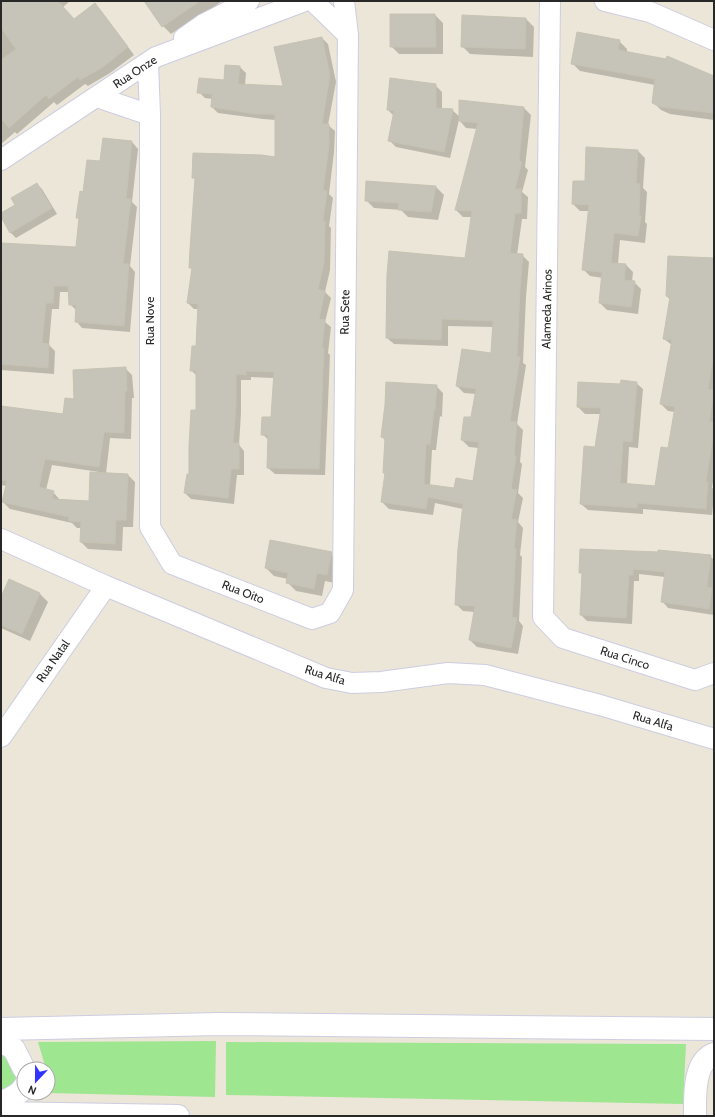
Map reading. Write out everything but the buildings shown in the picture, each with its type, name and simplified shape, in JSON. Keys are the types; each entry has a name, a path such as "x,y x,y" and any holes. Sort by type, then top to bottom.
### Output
{"main road":[{"path":"1,1029 219,1024 714,1029"},
{"path":"1,1041 14,1049 20,1061"},
{"path":"695,1116 695,1090 699,1070 709,1056 714,1054"},
{"path":"1,1102 16,1094"},
{"path":"1,1113 178,1116"}],"street":[{"path":"152,60 204,24 249,1"},
{"name":"Rua Onze","path":"1,160 152,60 304,1"},
{"path":"313,1 348,34"},
{"name":"Rua Sete","path":"343,590 348,34 344,1"},
{"name":"Alameda Arinos","path":"543,617 550,1"},
{"path":"605,1 650,12 714,40"},
{"name":"Rua Nove","path":"150,527 150,115 152,60"},
{"path":"97,97 150,115"},
{"name":"Rua Oito","path":"150,527 172,564 312,619 330,613 343,590"},
{"name":"Rua Alfa","path":"1,538 106,586 326,678 352,683 381,682 448,673 485,675 600,705 714,739"},
{"name":"Rua Natal","path":"3,729 106,586"},
{"name":"Rua Cinco","path":"543,617 563,638 695,680 714,673"}],"green space":[{"path":"216,1041 215,1097 56,1093 56,1061 44,1061 38,1042"},
{"path":"226,1042 686,1044 683,1104 226,1095"},
{"path":"1,1050 13,1064 16,1077 13,1090 1,1093"}]}
